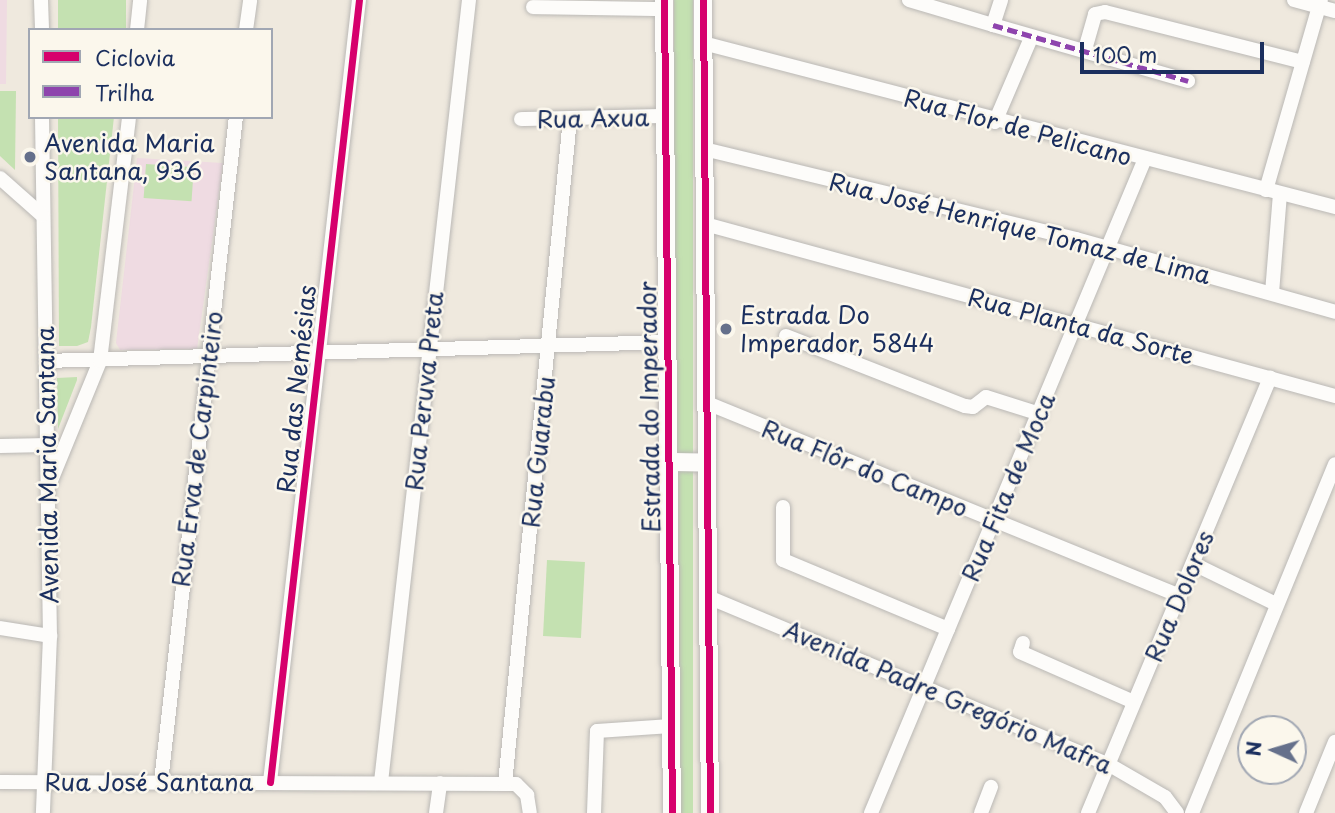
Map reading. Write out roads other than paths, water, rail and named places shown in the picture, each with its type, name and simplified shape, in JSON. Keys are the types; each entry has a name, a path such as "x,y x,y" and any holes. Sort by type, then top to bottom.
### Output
{"main road":[{"path":"703,0 710,813"},
{"name":"Estrada do Imperador","path":"664,4 672,813"},
{"path":"668,462 707,463"}],"street":[{"path":"41,0 42,28"},
{"path":"137,28 140,0"},
{"path":"246,28 250,0"},
{"name":"Rua das Nemésias","path":"270,782 321,354 359,0"},
{"name":"Rua Peruva Preta","path":"381,782 469,0"},
{"path":"909,0 1031,38 1188,80"},
{"path":"993,25 1001,0"},
{"path":"1294,0 1320,3 1335,11"},
{"path":"1272,293 1273,192 1303,62 1320,3"},
{"path":"533,7 664,4"},
{"path":"1086,46 1095,15 1105,12 1303,62"},
{"path":"995,122 1031,38"},
{"name":"Rua Flor de Pelicano","path":"703,43 1144,161 1335,207"},
{"name":"Rua Axua","path":"522,119 665,117"},
{"name":"Avenida Maria Santana","path":"43,119 42,215 50,636 43,813"},
{"path":"48,487 100,361 130,119"},
{"name":"Rua Erva de Carpinteiro","path":"161,782 236,119"},
{"name":"Rua Guarabu","path":"505,784 570,119"},
{"name":"Rua José Henrique Tomaz de Lima","path":"704,149 1108,248 1335,312"},
{"name":"Rua Fita de Moca","path":"872,813 1144,161"},
{"path":"0,178 42,215"},
{"name":"Rua Planta da Sorte","path":"705,224 1335,396"},
{"path":"786,335 965,406 976,406 986,397 1040,414"},
{"path":"46,361 667,342"},
{"name":"Rua Dolores","path":"1088,813 1270,378"},
{"name":"Rua Flôr do Campo","path":"706,403 1180,596"},
{"path":"0,446 48,445"},
{"path":"1192,813 1335,464"},
{"path":"783,507 783,560 948,629"},
{"path":"1194,564 1276,604"},
{"name":"Avenida Padre Gregório Mafra","path":"708,597 1108,764 1164,797 1177,813"},
{"path":"0,628 50,636"},
{"path":"1017,647 1134,702"},
{"path":"594,813 597,731 671,726"},
{"path":"1306,813 1334,749"},
{"name":"Rua José Santana","path":"0,782 505,784"},
{"path":"436,813 440,783"},
{"path":"505,784 523,789 530,813"},
{"path":"981,813 991,787"}],"place":[{"name":"Avenida Maria Santana, 936","path":"30,157"},
{"name":"Estrada Do Imperador, 5844","path":"726,329"}]}
